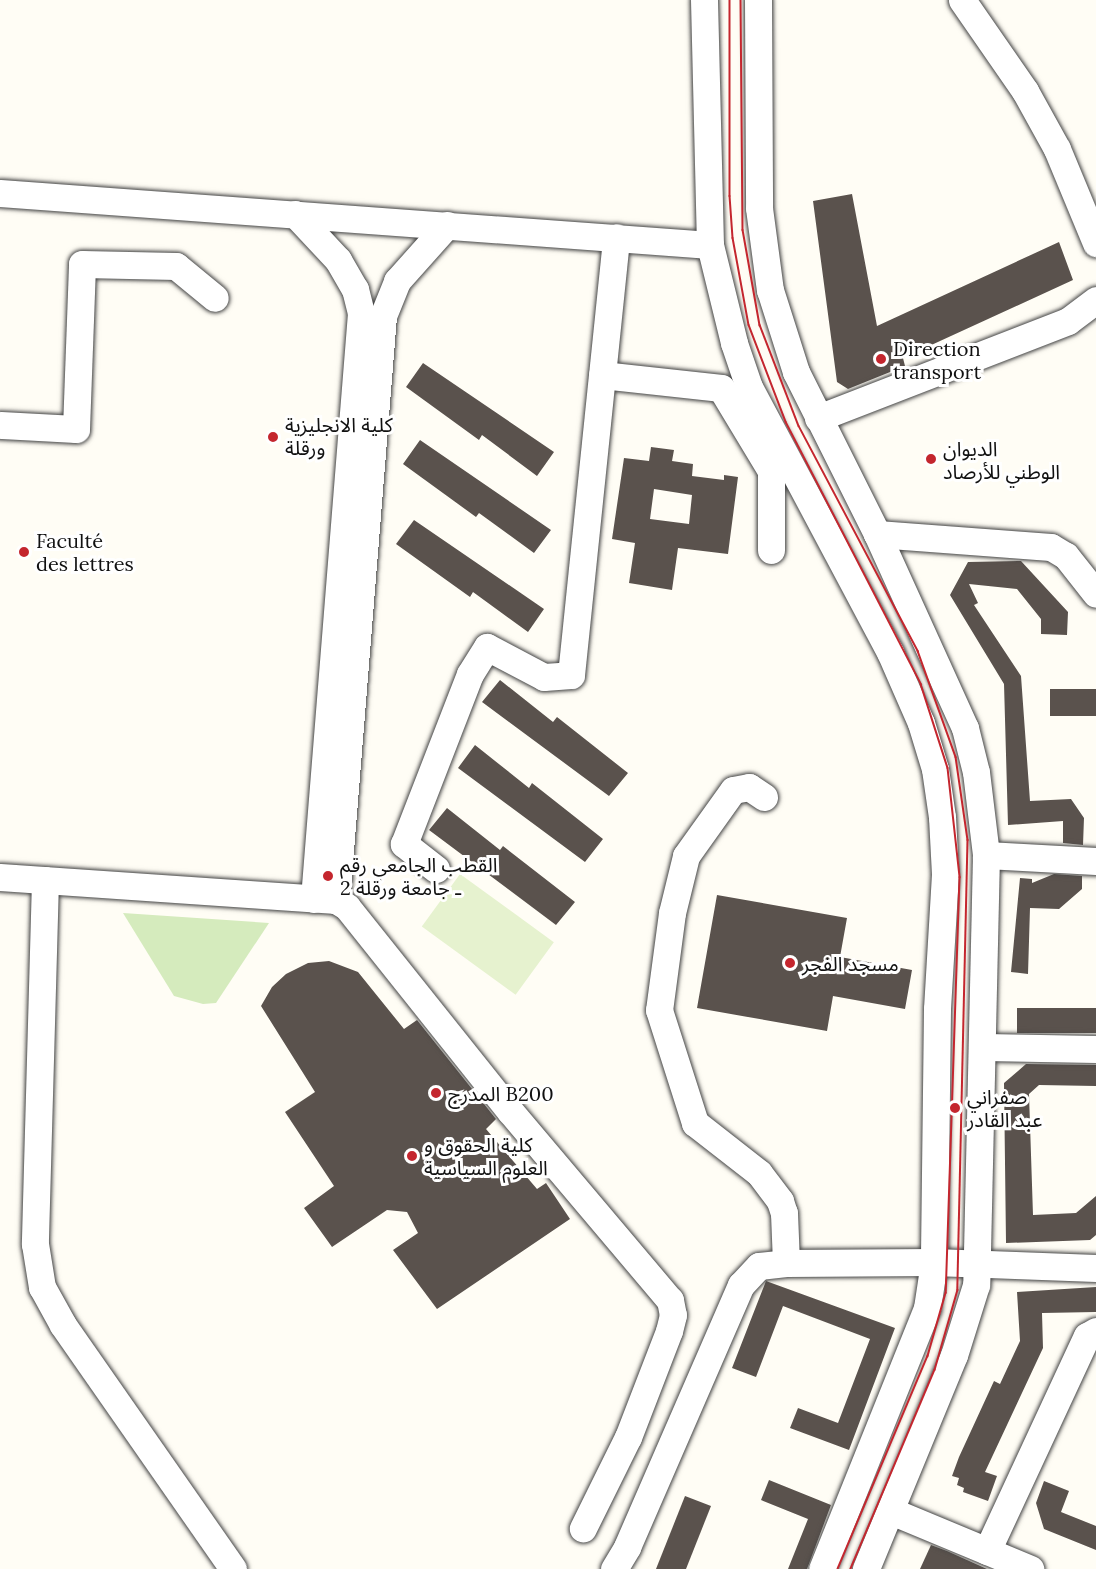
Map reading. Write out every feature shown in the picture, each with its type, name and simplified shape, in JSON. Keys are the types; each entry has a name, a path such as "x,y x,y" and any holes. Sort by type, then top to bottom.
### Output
{"street":[{"path":"704,0 710,245 721,299 749,387 890,652 921,723 935,769 945,874 937,1009 934,1262 927,1308 822,1569"},
{"path":"758,0 762,248 786,343 818,418 877,534 965,728 976,772 986,855 984,1047 977,1263 969,1317 866,1569"},
{"path":"962,0 1025,91 1057,149 1096,243"},
{"path":"0,193 710,245"},
{"path":"295,214 338,260 355,289 361,313 325,899"},
{"path":"325,899 383,316 397,281 447,225"},
{"path":"436,869 404,844 470,674 487,647 544,677 571,675 616,237"},
{"path":"0,425 76,429 82,264 176,266 215,298"},
{"path":"818,418 1068,321 1096,300"},
{"path":"602,375 721,388 771,471 771,550"},
{"path":"877,534 1051,547 1066,556 1096,594"},
{"path":"764,797 749,787 733,790 686,856 672,913 658,1010 695,1123 707,1136 759,1173 780,1201 784,1213 786,1263"},
{"path":"986,855 1096,861"},
{"path":"0,877 325,899 347,907 510,1111 670,1300 673,1315 669,1331 628,1437 583,1528"},
{"path":"45,880 34,1244 42,1287 63,1325 233,1569"},
{"path":"984,1047 1096,1049"},
{"path":"614,1569 627,1547 741,1285 759,1266 786,1263 934,1262 1096,1268"},
{"path":"987,1551 1087,1336 1096,1331"},
{"path":"891,1511 1030,1569"}],"green space":[{"path":"460,874 554,942 516,995 422,927"},
{"path":"123,913 269,923 216,1003 203,1004 174,996"}],"building":[{"path":"852,194 877,326 1059,242 1073,280 903,358 905,366 848,389 837,382 813,201"},
{"path":"423,363 554,452 537,476 482,435 479,440 406,387"},
{"path":"420,440 551,530 534,553 479,513 476,517 403,464"},
{"path":"651,447 674,450 672,461 693,464 692,476 724,480 724,475 738,477 728,554 678,548 672,590 629,583 635,543 612,539 624,458 649,461","holes":["654,489 692,495 689,524 650,519"]},
{"path":"414,520 544,609 528,632 473,592 470,597 396,544"},
{"path":"1021,561 1068,612 1067,635 1041,634 1041,619 1017,589 969,584 978,603 974,605 1021,676 1030,801 1071,799 1084,818 1083,845 1063,843 1063,821 1008,825 1004,684 950,595 968,562"},
{"path":"500,680 553,722 557,717 628,773 609,796 482,702"},
{"path":"1050,689 1096,689 1096,716 1050,716"},
{"path":"475,745 529,788 532,783 603,839 585,862 458,768"},
{"path":"447,808 500,850 503,846 575,902 556,925 429,830"},
{"path":"1054,874 1082,876 1082,889 1059,909 1030,908 1028,974 1011,972 1020,878 1032,879 1032,883"},
{"name":"مسجد الفجر","path":"717,895 847,918 840,957 912,970 905,1009 833,996 827,1031 697,1008"},
{"name":"كلية الحقوق و العلوم السياسية","path":"329,961 358,972 404,1029 417,1020 496,1119 486,1129 537,1189 546,1183 570,1219 437,1309 393,1250 418,1233 407,1212 387,1210 332,1247 304,1208 334,1186 285,1112 315,1092 261,1006 272,987 286,974 308,963"},
{"path":"1017,1008 1096,1008 1096,1033 1017,1033"},
{"path":"1026,1064 1096,1065 1096,1086 1039,1085 1029,1094 1033,1215 1076,1213 1096,1196 1096,1235 1090,1240 1006,1243 1004,1083"},
{"path":"766,1281 895,1328 849,1450 790,1428 798,1408 838,1423 870,1339 783,1306 756,1377 732,1368"},
{"path":"1096,1287 1096,1312 1042,1313 1043,1348 985,1472 997,1476 988,1501 963,1492 964,1488 957,1485 959,1478 952,1476 959,1457 994,1381 1000,1384 1020,1341 1017,1292"},
{"path":"769,1480 831,1505 807,1569 788,1569 808,1519 761,1500"},
{"path":"1044,1481 1069,1491 1061,1512 1096,1526 1096,1550 1044,1529 1036,1503"},
{"path":"685,1496 711,1506 686,1569 656,1569"},
{"path":"931,1545 947,1551 987,1569 920,1569"}],"tram line":[{"path":"730,0 730,196 733,238 749,325 786,422 921,684 948,768 960,877 946,1293 928,1356 838,1569"},
{"path":"741,0 743,230 760,325 799,426 918,651 956,757 968,840 958,1290 935,1370 851,1569"}],"place":[{"name":"Direction transport","path":"881,359"},
{"name":"كلية الانجليزية ورقلة","path":"273,437"},
{"name":"الديوان الوطني للأرصاد","path":"931,459"},
{"name":"Faculté des lettres","path":"24,552"},
{"name":"القطب الجامعي رقم 2 ـ جامعة ورقلة","path":"328,876"},
{"name":"مسجد الفجر","path":"790,963"},
{"name":"المدرج B200","path":"436,1093"},
{"name":"صفراني عبد القادر","path":"955,1108"},
{"name":"كلية الحقوق و العلوم السياسية","path":"412,1156"}]}
